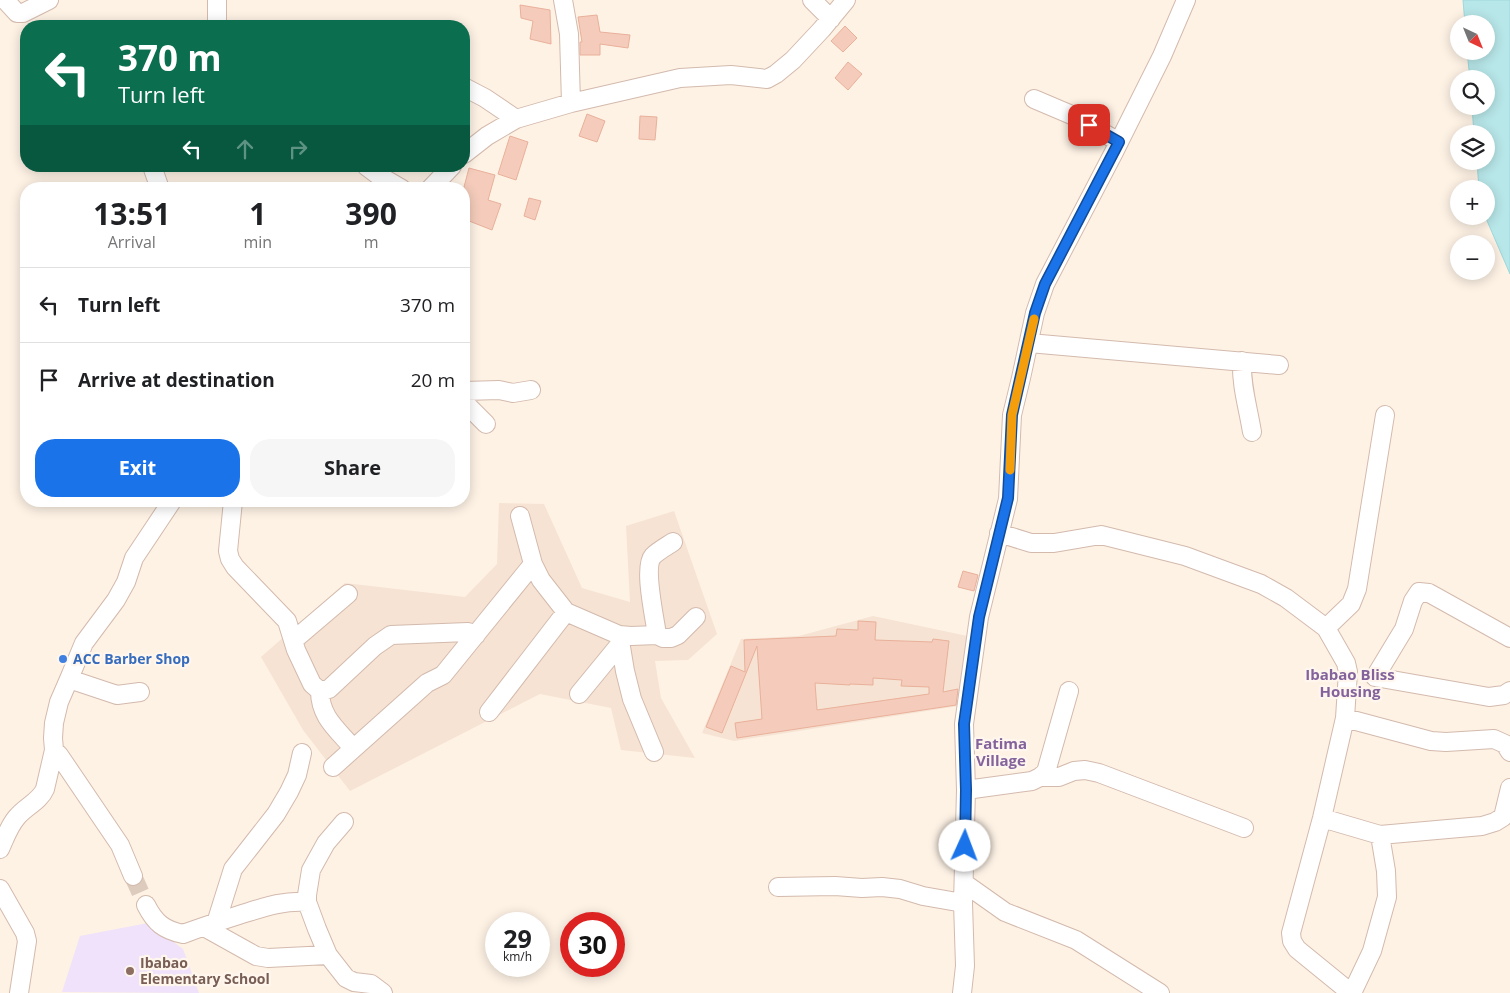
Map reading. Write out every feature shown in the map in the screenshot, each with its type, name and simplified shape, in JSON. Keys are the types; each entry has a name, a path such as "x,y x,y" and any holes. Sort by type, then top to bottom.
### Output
{"street":[{"path":"5,0 17,14 49,0"},
{"path":"217,0 217,20"},
{"path":"564,0 569,34 571,103"},
{"path":"812,0 831,19"},
{"path":"470,149 487,136 516,119 571,103 680,78 731,75 767,79 793,60 846,0"},
{"path":"962,993 965,966 963,903 966,790 964,724 979,617 1008,498 1012,415 1030,344 1035,313 1045,284 1162,56 1186,0"},
{"path":"470,90 516,119"},
{"path":"1034,99 1074,116 1119,142"},
{"path":"374,172 390,182"},
{"path":"437,182 446,172"},
{"path":"1030,344 1279,364"},
{"path":"1242,361 1241,378 1252,432"},
{"path":"470,390 499,390 513,393 531,390"},
{"path":"470,408 486,424"},
{"path":"1326,628 1351,604 1357,589 1385,415"},
{"path":"0,849 15,819 22,811 43,795 54,750 54,723 59,702 84,643 116,600 126,582 134,558 168,507"},
{"path":"232,507 228,551 230,560 287,621 296,650 312,684 320,691 320,702 325,714 353,748"},
{"path":"520,516 533,564 541,580 566,612 619,640 632,699 654,752"},
{"path":"999,533 1031,544 1101,535 1185,556 1261,584 1286,598 1326,628 1346,663 1348,672 1345,718 1322,818 1291,933 1292,941 1297,949 1352,993 1372,951 1386,897 1386,870 1380,834"},
{"path":"657,634 648,564 653,556 673,542"},
{"path":"333,767 427,683 443,675 533,564"},
{"path":"1375,677 1404,629 1419,592 1429,593 1510,638"},
{"path":"294,640 348,594"},
{"path":"489,712 566,612"},
{"path":"580,694 619,640 630,636 657,634 663,638 671,638 678,635 696,617"},
{"path":"320,691 329,689 375,646 391,635 468,632 476,635"},
{"path":"1348,672 1489,697 1510,691"},
{"path":"69,678 117,695 140,692"},
{"path":"966,790 1032,781 1046,772 1069,691"},
{"path":"1345,718 1431,741 1494,739 1505,744 1510,752"},
{"path":"54,750 120,845 133,876"},
{"path":"210,925 234,869 276,814 289,792 297,775 302,753"},
{"path":"1040,777 1059,777 1074,771 1085,770 1099,773 1244,828"},
{"path":"1322,818 1380,834 1482,826 1503,817 1509,800"},
{"path":"344,822 326,842 311,870 307,902 328,955 346,978 354,982 371,984 383,993"},
{"path":"964,883 1005,912 1076,940 1160,993"},
{"path":"778,887 882,887 900,889 923,896 963,903"},
{"path":"0,889 25,933 27,941 19,993"},
{"path":"146,905 158,924 173,932 184,934 284,902 307,902"},
{"path":"210,925 256,956 268,958 328,955"}],"shaded area":[{"path":"499,503 544,504 582,588 630,602 626,526 674,511 717,634 688,660 655,661 661,698 695,758 621,750 611,708 540,694 350,791 303,730 261,657 345,583 465,597 497,564"},
{"path":"873,616 972,637 965,705 734,741 702,733 741,639 799,636"},
{"name":"Ibabao Elementary School","path":"148,923 183,949 199,993 62,992 80,936"}],"water":[{"path":"1463,0 1510,0 1510,274 1495,239 1495,235 1493,235 1489,225 1495,225 1495,180 1478,180 1478,170 1495,170 1495,125 1473,125 1473,115 1495,115 1495,70 1469,70 1468,60 1495,60 1495,15 1464,15"}],"building":[{"path":"520,5 550,10 551,44 530,39 533,21 521,18"},
{"path":"597,15 600,32 630,35 628,48 600,44 600,55 580,55 580,42 582,42 578,17"},
{"path":"845,26 857,38 843,52 831,41"},
{"path":"848,62 862,74 848,90 835,78"},
{"path":"587,114 605,121 597,142 579,136"},
{"path":"640,116 657,117 655,140 639,139"},
{"path":"510,136 528,142 516,180 498,174"},
{"path":"470,168 495,175 488,200 501,204 492,230 470,221 470,182 465,182"},
{"path":"529,198 541,201 535,220 524,216"},
{"path":"963,571 978,575 974,591 958,587"},
{"path":"858,621 876,622 875,640 932,642 933,639 949,641 943,692 958,689 956,705 737,738 735,723 762,719 757,646 722,733 706,727 731,666 745,672 744,640 836,636 837,629 858,630","holes":["873,678 902,680 901,686 929,687 929,694 817,710 815,683 873,685"]}],"tunnel":[{"path":"133,876 146,905"}],"slow traffic":[{"path":"1010,470 1012,415 1030,344 1034,319"}],"place":[{"name":"ACC Barber Shop","path":"63,659"},
{"name":"Ibabao Elementary School","path":"130,971"}],"district":[{"name":"Ibabao Bliss Housing","path":"1350,684"},
{"name":"Fatima Village","path":"1001,752"}],"route":[{"path":"965,846 964,724 979,617 1008,498 1012,415 1030,344 1035,313 1045,284 1119,142 1089,125"}]}
